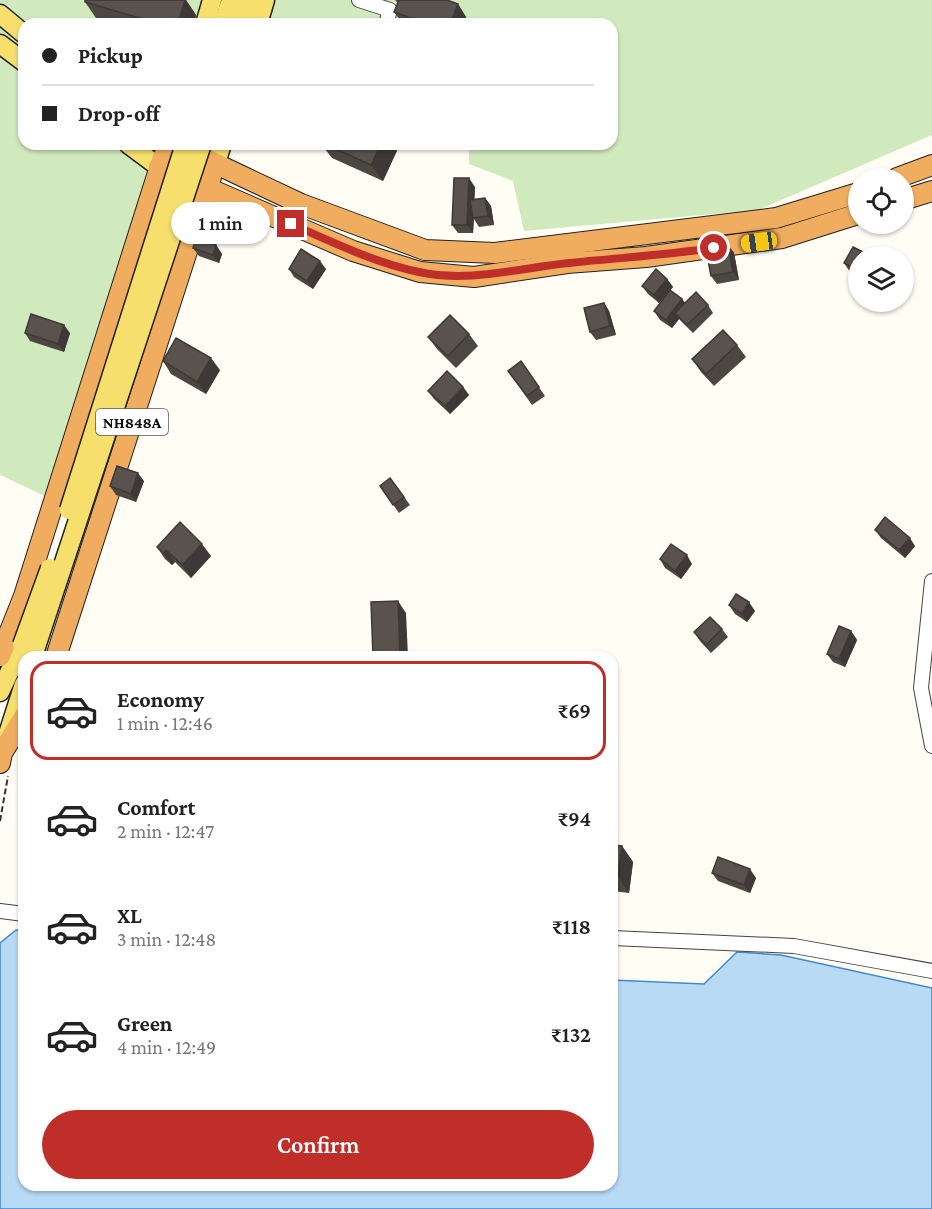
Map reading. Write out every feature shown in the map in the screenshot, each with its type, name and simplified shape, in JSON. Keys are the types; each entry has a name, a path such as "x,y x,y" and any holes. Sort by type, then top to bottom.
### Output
{"highway":[{"path":"0,656 27,585 166,150"},
{"path":"204,150 219,153 301,204 425,250 495,253 776,218 848,196"},
{"name":"NH848A","path":"58,651 219,153"},
{"path":"914,172 932,165"},
{"path":"159,166 353,251 420,273 474,277 567,263 646,258 782,238 848,217"},
{"path":"914,197 932,191"},
{"path":"1,758 18,728"}],"main road":[{"path":"207,18 212,0"},
{"path":"225,18 231,0"},
{"path":"243,18 249,0"},
{"path":"260,18 266,0"},
{"path":"4,18 18,29"},
{"path":"0,44 18,58"},
{"path":"136,150 159,166"},
{"path":"30,650 71,506 183,150"},
{"path":"30,650 200,150"},
{"path":"0,692 18,667"},
{"path":"1,758 18,703"}],"street":[{"path":"358,0 390,10 388,18"},
{"path":"932,581 921,688 932,746"},
{"path":"0,911 18,913"},
{"path":"618,938 794,946 932,971"}],"green space":[{"path":"0,0 202,0 196,18 18,18 18,150 155,150 47,497 0,475"},
{"path":"271,0 932,0 932,135 855,168 848,168 848,171 758,210 524,231 513,181 469,164 469,150 618,150 618,18 265,18"}],"water":[{"path":"18,930 18,1191 618,1191 618,980 704,984 737,952 781,955 932,988 932,1209 0,1209 0,943"}],"building":[{"path":"85,0 185,0 180,18 140,18 85,2"},
{"path":"399,0 447,0 458,4 452,18 410,18 394,12"},
{"path":"338,150 378,150 371,165"},
{"path":"454,178 469,178 467,225 452,225"},
{"path":"485,198 488,216 473,218 470,200"},
{"path":"196,239 216,245 213,255 193,248"},
{"path":"728,245 733,272 711,276 706,250"},
{"path":"301,249 320,261 307,281 289,269"},
{"path":"656,269 667,279 654,295 642,286"},
{"path":"670,290 682,299 666,320 654,311"},
{"path":"696,292 708,305 687,325 675,313"},
{"path":"604,303 610,326 590,332 584,308"},
{"path":"31,314 64,325 58,344 25,333"},
{"path":"450,315 469,334 448,356 428,337"},
{"path":"723,330 737,345 706,374 692,359"},
{"path":"176,338 211,358 197,382 163,361"},
{"path":"521,361 539,387 527,396 508,371"},
{"path":"447,371 463,387 445,406 428,391"},
{"path":"117,466 138,473 131,494 110,486"},
{"path":"390,478 404,497 393,505 380,486"},
{"path":"885,517 910,538 899,550 875,530"},
{"path":"180,522 202,544 182,565 166,550 163,553 157,547"},
{"path":"671,544 687,555 675,571 660,559"},
{"path":"736,594 749,602 742,614 729,605"},
{"path":"398,601 400,651 373,651 371,602"},
{"path":"710,617 722,629 706,645 694,632"},
{"path":"839,626 851,631 839,659 827,654"},
{"path":"618,846 622,846 618,877"},
{"path":"718,857 750,869 744,885 712,873"}],"route":[{"path":"291,224 353,251 420,273 474,277 567,263 646,258 714,248"}]}
